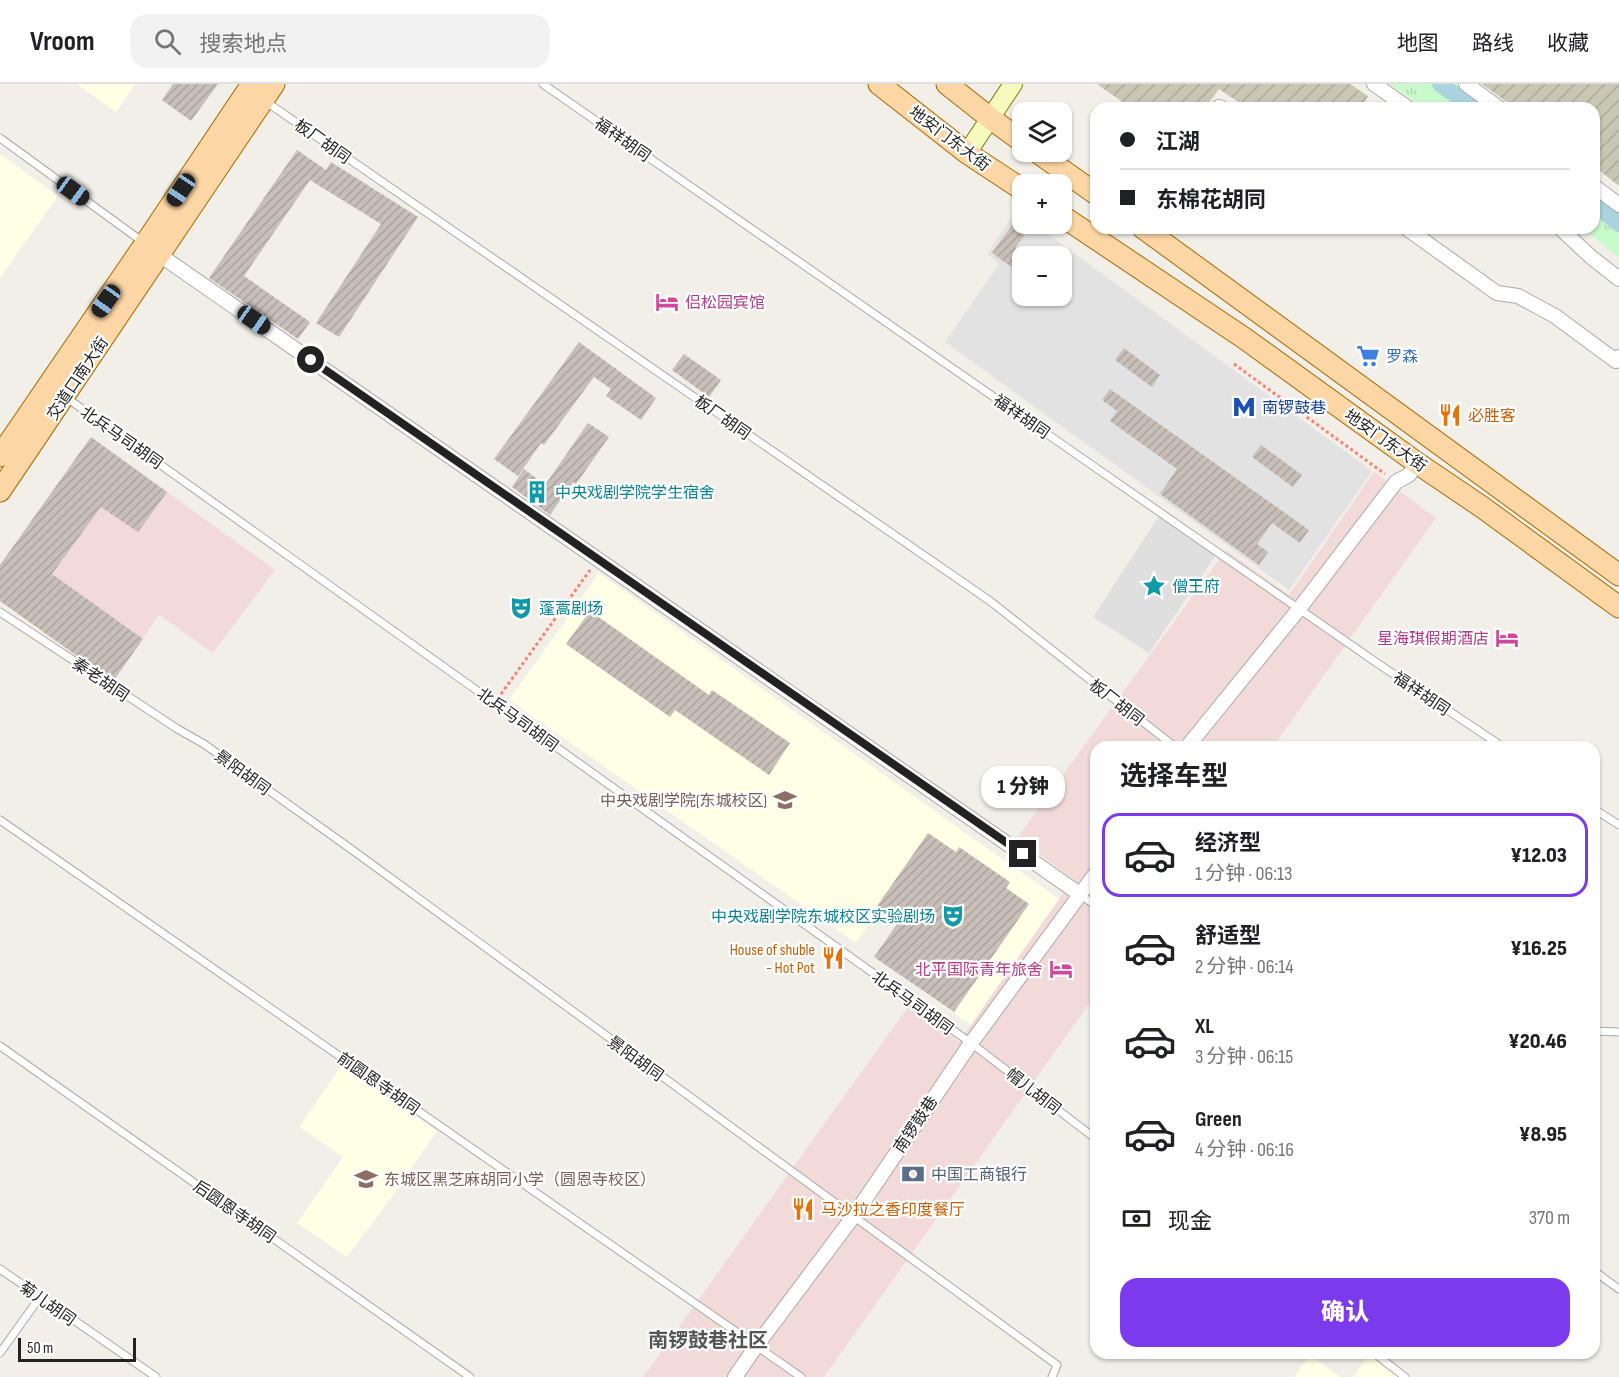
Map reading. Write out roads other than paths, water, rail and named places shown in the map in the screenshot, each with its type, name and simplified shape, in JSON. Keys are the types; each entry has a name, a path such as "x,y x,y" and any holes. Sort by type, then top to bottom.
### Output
{"main road":[{"name":"地安门东大街","path":"879,84 967,153 1012,183"},
{"path":"947,84 1012,134"},
{"name":"交道口南大街","path":"0,456 152,249 263,89"},
{"path":"1051,162 1090,190"},
{"name":"地安门东大街","path":"1072,223 1244,338 1619,607"},
{"name":"地安门东大街","path":"1151,234 1619,575"},
{"name":"交道口南大街","path":"0,491 64,396 152,249"}],"street":[{"path":"967,153 1012,84"},
{"path":"1374,84 1400,102"},
{"path":"1466,84 1489,102"},
{"path":"1600,190 1619,204"},
{"path":"1414,234 1497,293 1518,296 1555,316 1617,359"},
{"path":"1566,234 1619,279"},
{"path":"152,249 1081,895"},
{"path":"1192,741 1299,609 1396,482 1409,475 1418,463"},
{"name":"南锣鼓巷","path":"735,1377 853,1217 971,1042 1090,882"}],"lane":[{"name":"福祥胡同","path":"543,84 1299,609 1494,741"},
{"name":"板厂胡同","path":"263,89 990,601 1167,741"},
{"path":"0,138 152,249"},
{"name":"北兵马司胡同","path":"64,396 971,1042"},
{"name":"秦老胡同","path":"0,612 204,744"},
{"name":"景阳胡同","path":"204,744 1057,1365 1052,1377"},
{"path":"1600,813 1619,825"},
{"name":"前圆恩寺胡同","path":"0,820 801,1377"},
{"path":"1081,895 1090,902"},
{"path":"1600,1031 1619,1032"},
{"name":"帽儿胡同","path":"971,1042 1090,1134"},
{"name":"后圆恩寺胡同","path":"0,1046 470,1377"},
{"name":"菊儿胡同","path":"0,1269 156,1377"},
{"path":"1600,1275 1619,1289"},
{"path":"0,1353 39,1297"},
{"path":"1382,1359 1405,1377"}],"waterway":[{"path":"1440,84 1465,102"},
{"path":"1600,209 1619,224"}],"place":[{"name":"侣松园宾馆","path":"667,302"},
{"name":"罗森","path":"1368,356"},
{"name":"南锣鼓巷","path":"1244,407"},
{"name":"必胜客","path":"1450,415"},
{"name":"中央戏剧学院学生宿舍","path":"537,492"},
{"name":"僧王府","path":"1154,586"},
{"name":"蓬蒿剧场","path":"521,608"},
{"name":"星海琪假期酒店","path":"1507,638"},
{"name":"中央戏剧学院(东城校区)","path":"785,800"},
{"name":"中央戏剧学院东城校区实验剧场","path":"953,916"},
{"name":"House of shuble - Hot Pot","path":"833,958"},
{"name":"北平国际青年旅舍","path":"1061,969"},
{"name":"中国工商银行","path":"913,1174"},
{"name":"东城区黑芝麻胡同小学（圆恩寺校区）","path":"366,1179"},
{"name":"马沙拉之香印度餐厅","path":"803,1209"}],"district":[{"name":"南锣鼓巷社区","path":"708,1340"}]}
